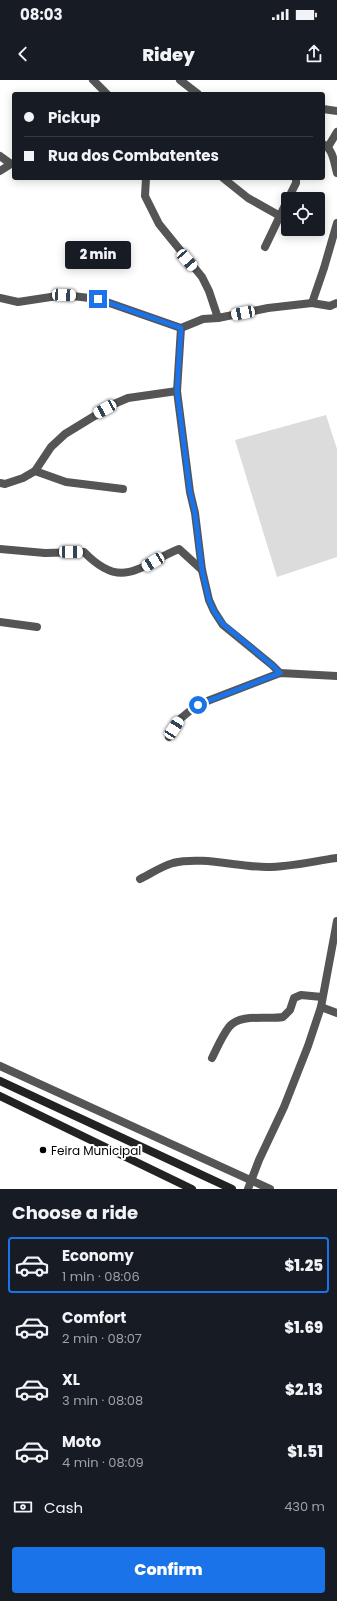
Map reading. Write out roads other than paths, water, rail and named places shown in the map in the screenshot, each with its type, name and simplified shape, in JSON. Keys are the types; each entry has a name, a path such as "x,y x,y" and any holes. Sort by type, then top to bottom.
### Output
{"main road":[{"path":"0,1081 217,1186 232,1189"},
{"path":"0,1096 192,1189"}],"street":[{"path":"93,80 105,92"},
{"path":"182,80 196,92"},
{"path":"325,109 337,111"},
{"path":"337,132 326,145 333,157 337,172"},
{"path":"0,156 12,163 0,171"},
{"path":"146,180 145,196 159,224 202,277 209,291 218,318"},
{"path":"226,180 248,198 280,216 265,246"},
{"path":"292,192 296,180"},
{"path":"312,304 337,223"},
{"path":"0,298 18,302 64,295 98,299 181,328 203,319 218,318 268,308 312,304 330,306 337,303"},
{"path":"181,328 177,391 190,492 195,513 202,570 209,600 214,611 223,624 280,673"},
{"path":"0,483 5,484 23,478 35,471 51,447 65,434 97,414 128,398 177,391"},
{"path":"35,471 66,482 123,489"},
{"path":"0,549 45,553 84,552 96,564 117,574 136,571 179,549 202,570"},
{"path":"0,622 37,627"},
{"path":"168,737 180,719 198,705 280,673 337,676"},
{"path":"140,879 172,863 195,861 268,867 287,866 337,858"},
{"path":"248,1189 284,1107 308,1046 321,1007 337,921"},
{"path":"212,1058 228,1028 235,1021 247,1018 283,1017 290,1010 294,998 301,995 322,997"},
{"path":"321,1007 337,1013"},
{"path":"0,1066 270,1189"}],"place":[{"name":"Feira Municipal","path":"43,1150"}]}
